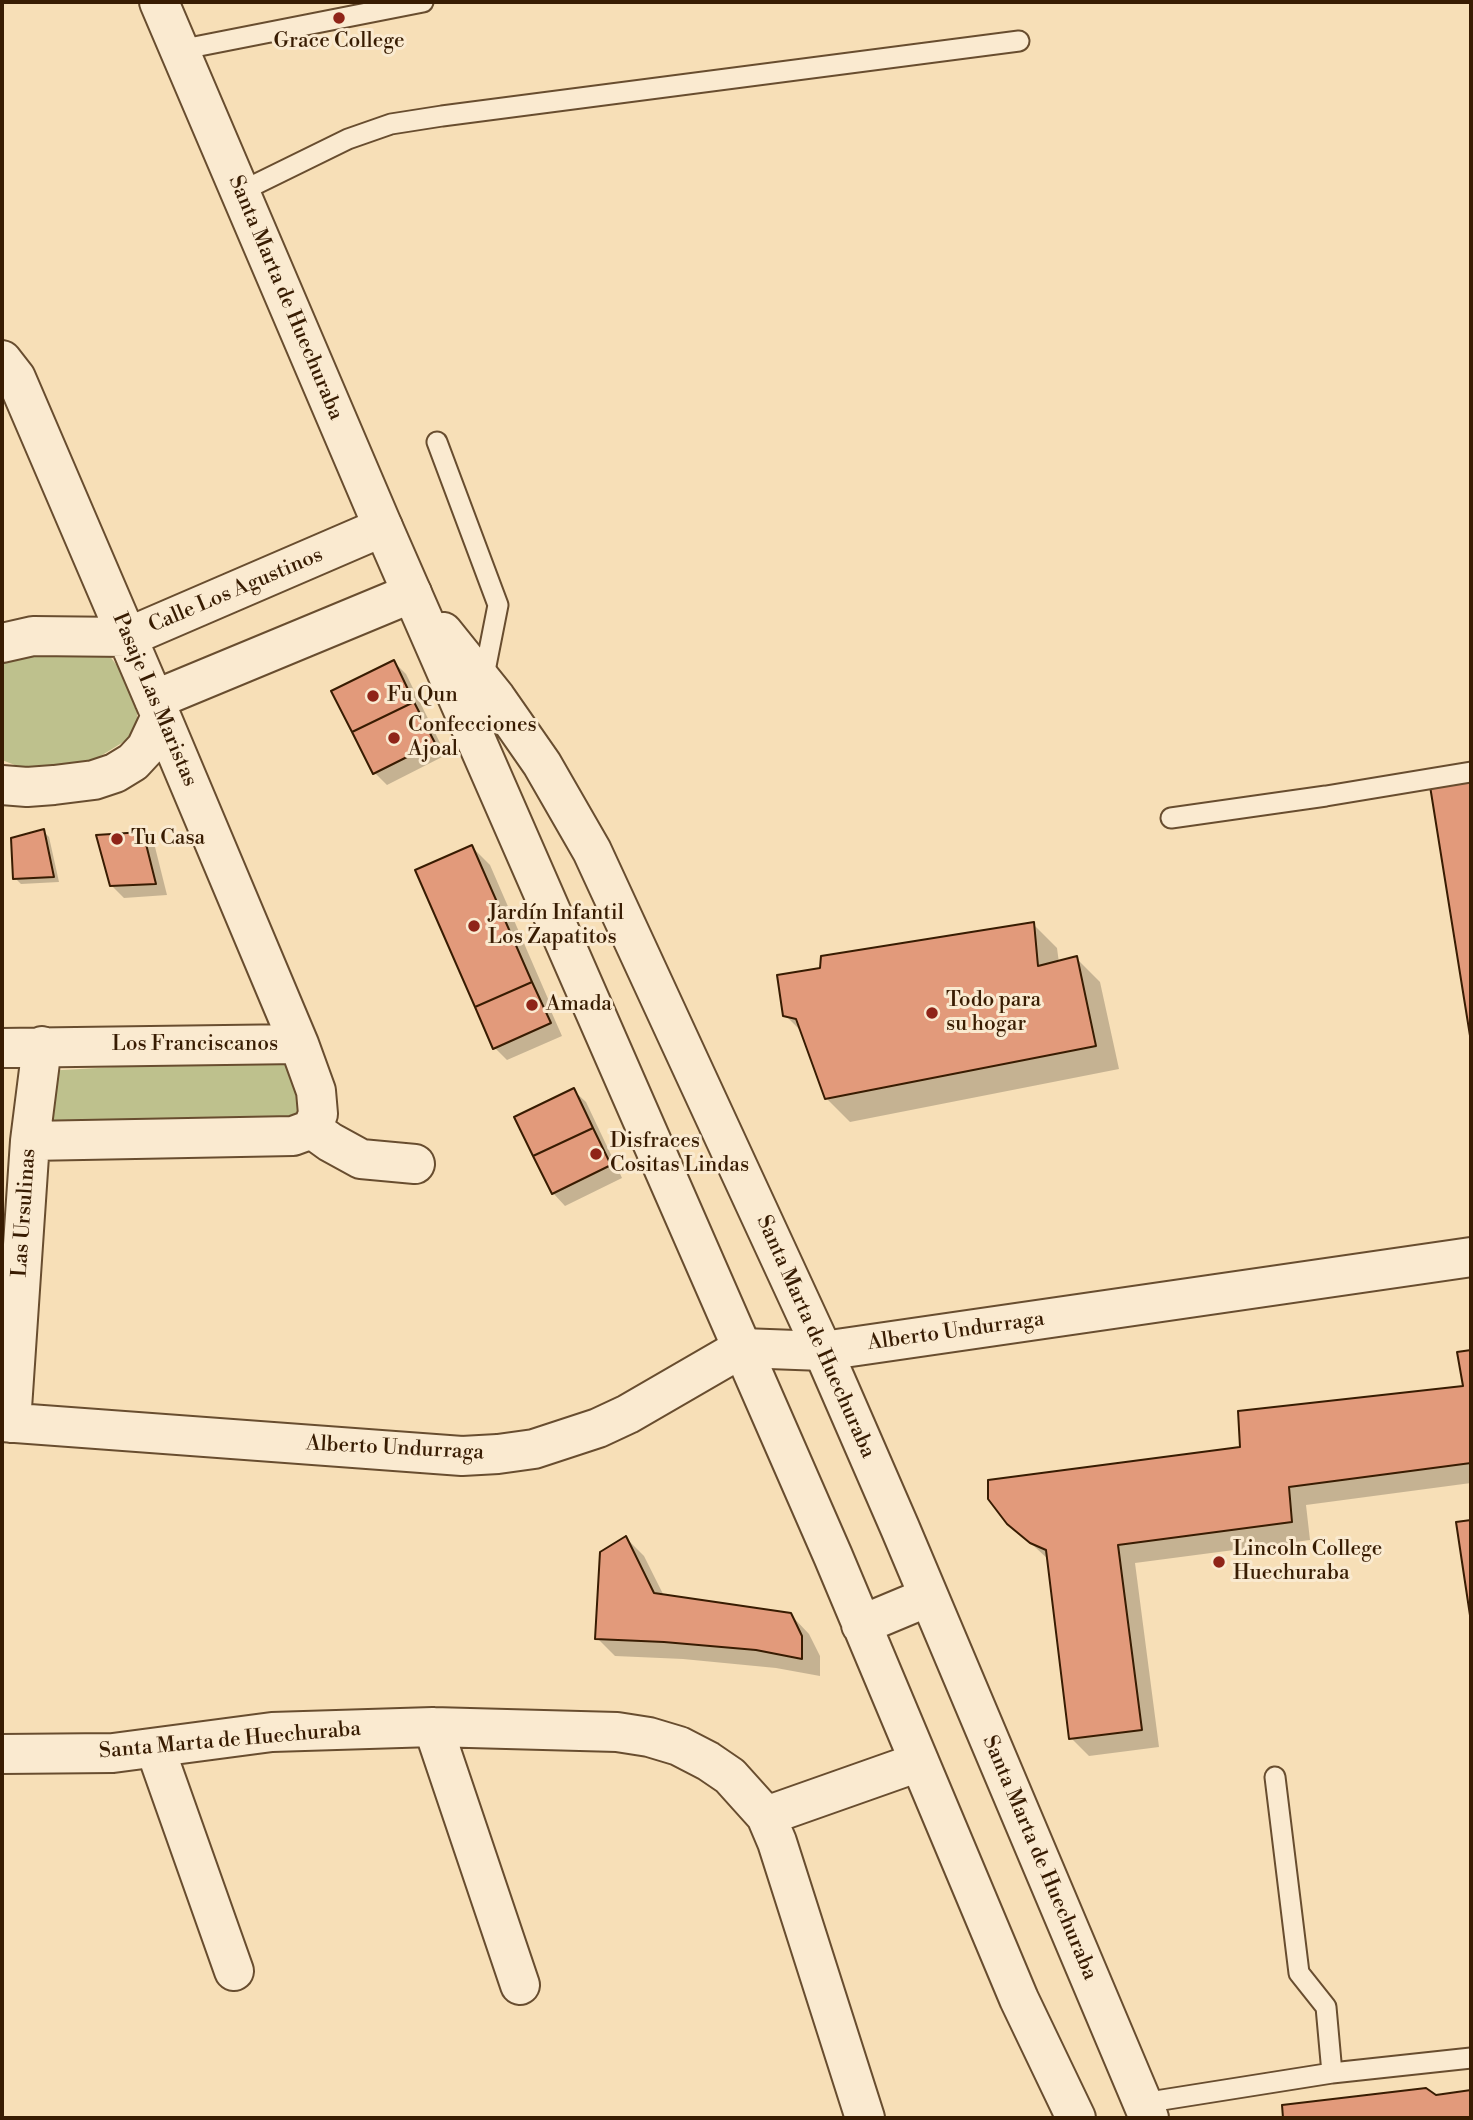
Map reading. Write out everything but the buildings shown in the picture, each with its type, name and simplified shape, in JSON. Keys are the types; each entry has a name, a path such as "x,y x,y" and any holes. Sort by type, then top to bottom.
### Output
{"street":[{"path":"152,2 160,2"},
{"name":"Santa Marta de Huechuraba","path":"160,2 383,527 743,1348 1019,1998 1076,2118"},
{"name":"Pasaje Las Maristas","path":"2,360 16,378 299,1044"},
{"name":"Calle Los Agustinos","path":"2,643 33,636 128,637 383,527"},
{"path":"2,785 27,788 94,780 115,773 133,762 146,748 158,708 412,593"},
{"name":"Santa Marta de Huechuraba","path":"412,593 483,682 542,764 592,850 823,1351 1146,2111"},
{"name":"Los Franciscanos","path":"2,1048 299,1044 316,1091 318,1114 312,1129"},
{"name":"Las Ursulinas","path":"6,1422 30,1141 42,1046"},
{"path":"30,1141 293,1136 312,1129 361,1159 415,1164"},
{"name":"Alberto Undurraga","path":"6,1422 461,1455 498,1454 534,1449 598,1429 743,1348 823,1351 1471,1258"},
{"path":"861,1625 928,1597"},
{"path":"433,1727 520,1985"},
{"name":"Santa Marta de Huechuraba","path":"2,1754 69,1755 155,1748 272,1732 433,1727 617,1732 649,1737 679,1746 730,1776 766,1816 781,1855 865,2118"},
{"path":"155,1748 234,1971"},
{"path":"766,1816 919,1762"}],"lane":[{"path":"179,50 423,2"},
{"path":"240,192 348,139 391,124 1020,40"},
{"path":"437,442 498,605 483,682"},
{"path":"1171,818 1471,772"},
{"path":"1275,1777 1299,1973 1326,2007 1332,2073"},
{"path":"1146,2111 1332,2073 1471,2058"}],"green space":[{"path":"22,651 109,655 118,667 137,712 137,729 128,739 94,760 75,766 33,769 2,760 2,658"},
{"path":"290,1057 308,1118 37,1142 45,1071"}],"place":[{"name":"Grace College","path":"339,18"},
{"name":"Fu Qun","path":"373,696"},
{"name":"Confecciones Ajoal","path":"394,738"},
{"name":"Tu Casa","path":"117,839"},
{"name":"Jardín Infantil Los Zapatitos","path":"474,926"},
{"name":"Amada","path":"532,1005"},
{"name":"Todo para su hogar","path":"932,1013"},
{"name":"Disfraces Cositas Lindas","path":"596,1154"},
{"name":"Lincoln College Huechuraba","path":"1219,1562"}]}
